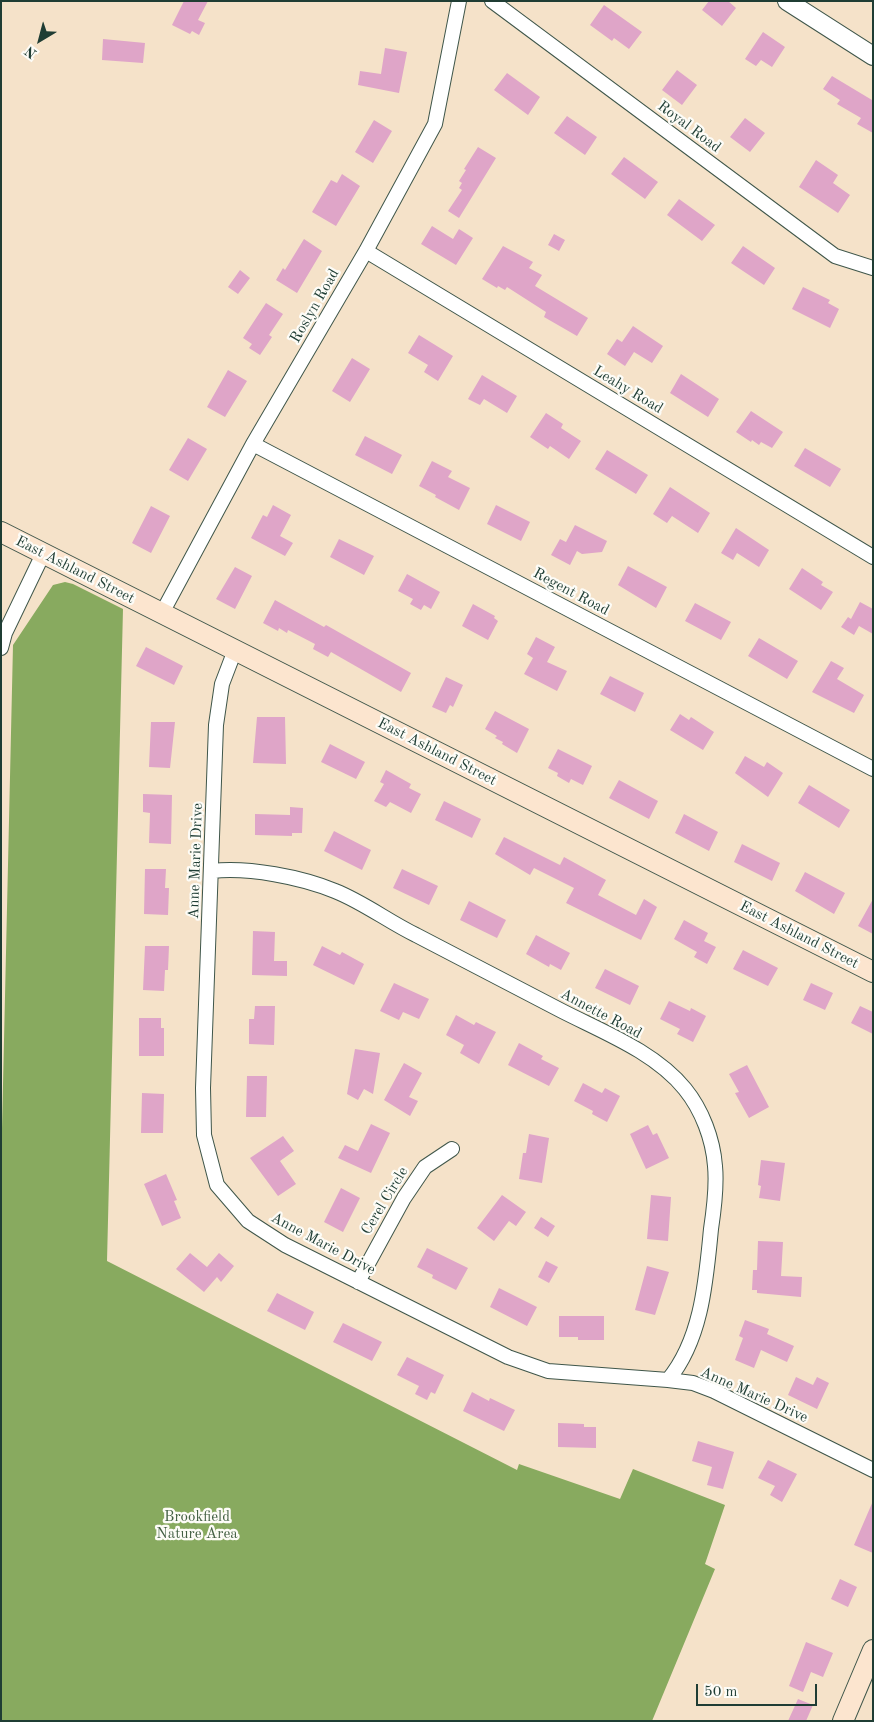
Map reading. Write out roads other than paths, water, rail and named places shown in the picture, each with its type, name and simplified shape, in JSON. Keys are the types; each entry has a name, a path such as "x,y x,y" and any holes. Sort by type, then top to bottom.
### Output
{"main road":[{"name":"East Ashland Street","path":"1,532 873,972"},
{"path":"843,1721 873,1650"}],"street":[{"name":"Roslyn Road","path":"162,613 253,444 366,251 435,124 459,1"},
{"name":"Royal Road","path":"492,1 835,256 873,268"},
{"path":"787,1 873,56"},
{"name":"Leahy Road","path":"366,251 873,556"},
{"name":"Regent Road","path":"253,444 873,769"},
{"path":"1,648 5,632 43,554"},
{"name":"Anne Marie Drive","path":"234,650 222,684 216,725 203,1088 204,1135 217,1185 248,1221 285,1244 508,1357 548,1371 693,1383 873,1470"},
{"name":"Annette Road","path":"212,871 224,870 276,874 336,891 400,927 627,1045 663,1068 685,1089 704,1119 715,1166 713,1214 706,1278 692,1337 678,1368 668,1380"},
{"name":"Cerel Circle","path":"358,1282 404,1198 425,1167 452,1149"}],"park label":[{"name":"Brookfield Nature Area","path":"197,1526"}]}
